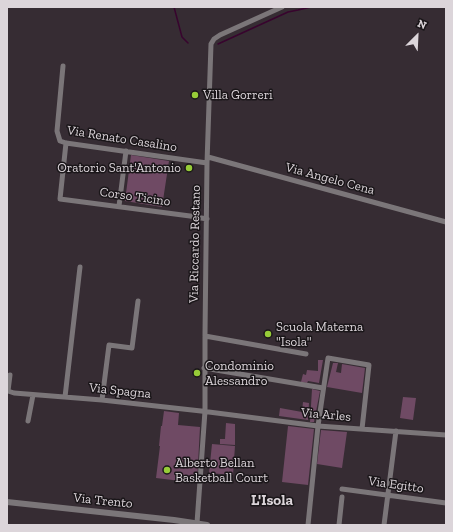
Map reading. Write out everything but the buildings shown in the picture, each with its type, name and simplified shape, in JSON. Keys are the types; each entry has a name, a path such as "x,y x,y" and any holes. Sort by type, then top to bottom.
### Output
{"street":[{"name":"Via Riccardo Restano","path":"197,524 205,411 204,368 207,163 211,44 214,39 220,35 282,7"},
{"name":"Via Renato Casalino","path":"63,66 57,131 60,141 207,163"},
{"name":"Corso Ticino","path":"66,143 60,199 190,216 207,220"},
{"path":"119,206 126,151"},
{"name":"Via Angelo Cena","path":"208,156 446,222"},
{"path":"65,396 80,267"},
{"path":"102,400 109,345 132,348 138,301"},
{"path":"205,336 306,354"},
{"path":"308,525 318,426 328,358 369,365 362,429"},
{"path":"204,368 324,388"},
{"name":"Via Spagna","path":"10,375 8,391 14,393 65,396 205,411"},
{"path":"28,421 33,395"},
{"name":"Via Arles","path":"205,411 318,426 446,435"},
{"path":"384,525 396,431"},
{"name":"Via Egitto","path":"342,489 446,503"},
{"path":"339,525 342,497"},
{"name":"Via Trento","path":"7,502 207,525"}],"shaded area":[{"path":"131,155 169,161 162,207 125,201"},
{"path":"318,360 323,360 319,383 308,381 307,383 301,382 303,374 306,375 307,370 318,371"},
{"path":"333,363 338,363 336,372 341,373 342,364 365,368 362,393 327,387"},
{"path":"312,389 320,391 314,422 310,422"},
{"path":"403,397 416,398 413,420 400,418"},
{"path":"303,402 309,403 308,420 279,416 280,408 302,412"},
{"path":"164,411 179,413 178,425 200,427 197,483 156,478 161,426"},
{"path":"226,423 235,424 235,445 220,444 220,439 225,439"},
{"path":"288,426 314,429 308,485 282,482"},
{"path":"321,430 347,432 342,468 317,464"},
{"path":"212,444 235,446 233,475 209,473"}],"waterway":[{"path":"174,7 182,37 188,43"},
{"path":"218,44 288,12 311,7"}],"place":[{"name":"Villa Gorreri","path":"195,95"},
{"name":"Oratorio Sant'Antonio","path":"189,168"},
{"name":"Scuola Materna \"Isola\"","path":"268,334"},
{"name":"Condominio Alessandro","path":"197,373"},
{"name":"Alberto Bellan Basketball Court","path":"167,470"}],"district":[{"name":"L'Isola","path":"272,501"}]}
